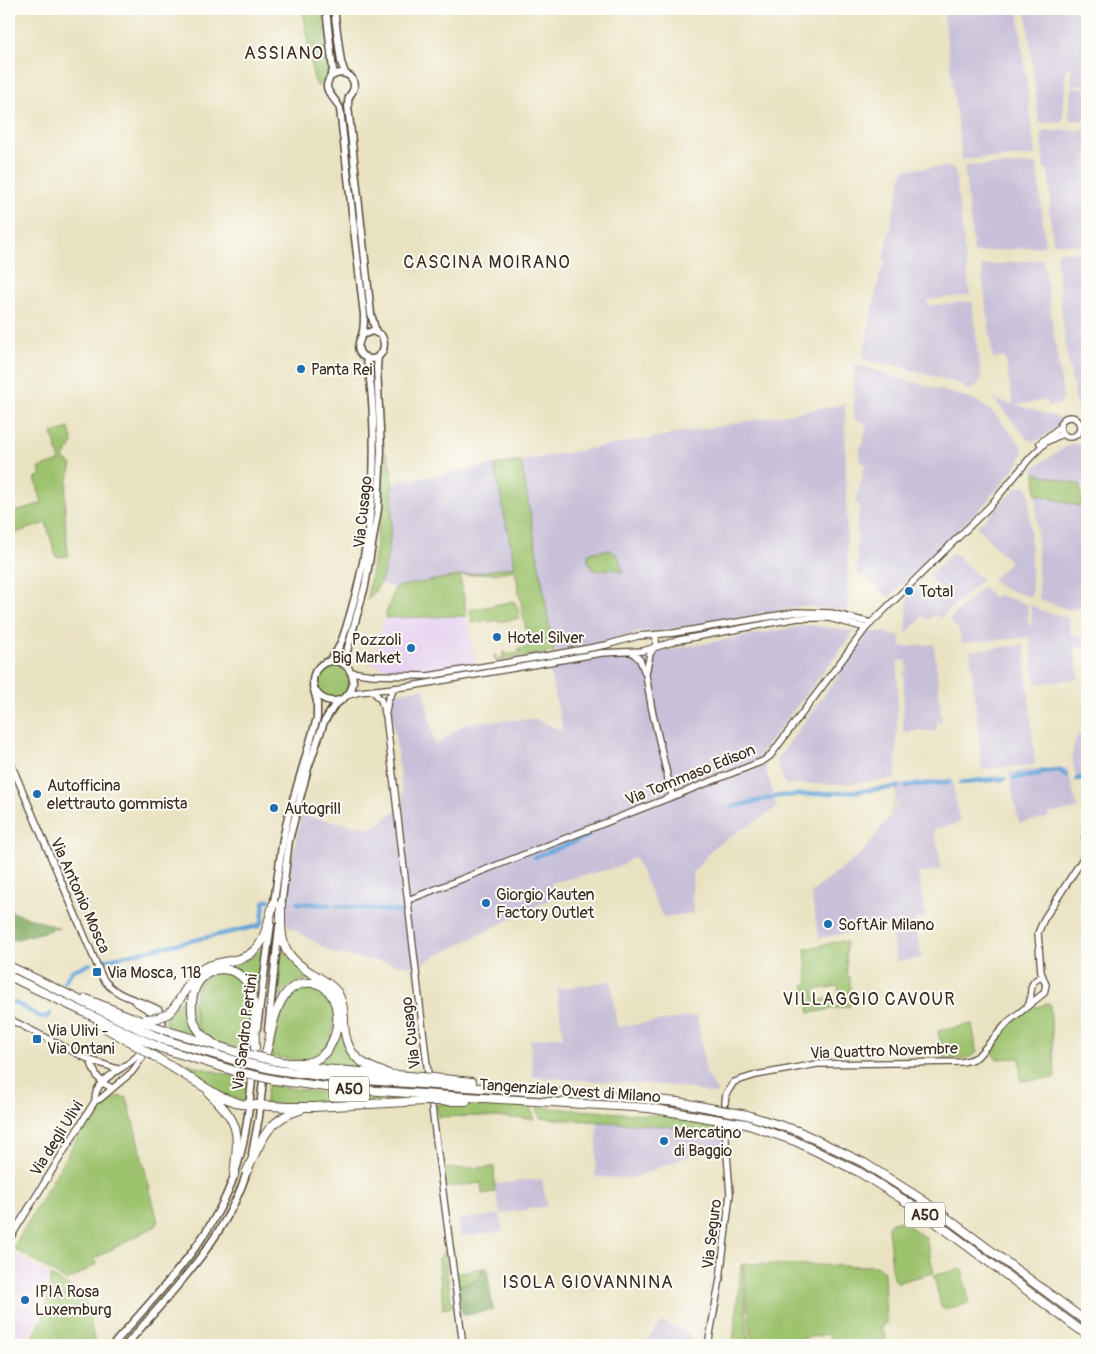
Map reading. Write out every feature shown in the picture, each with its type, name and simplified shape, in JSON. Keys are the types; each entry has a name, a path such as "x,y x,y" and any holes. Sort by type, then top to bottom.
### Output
{"highway":[{"path":"143,1023 169,1013 200,971 210,965 248,956 257,949 263,940 277,904"},
{"path":"277,904 286,951 298,965 337,992 343,1009 345,1039 351,1052 365,1064 389,1074"},
{"name":"Tangenziale Ovest di Milano","path":"9,966 42,982 143,1023 165,1040 276,1070 335,1078 422,1081 532,1092 723,1106 798,1131 864,1163 921,1199 1087,1322"},
{"path":"218,1047 204,1038 198,1031 194,1023 192,1001 195,990 204,975 223,969 240,974 250,988 254,1004 255,1048"},
{"name":"Tangenziale Ovest di Milano","path":"9,976 134,1040 275,1080 435,1098 498,1098 649,1108 690,1114 722,1123 746,1124 795,1141 860,1172 915,1208 1087,1336"},
{"path":"42,982 143,1023 237,1052 323,1069 389,1074 422,1081"},
{"path":"266,1053 277,1011 286,993 297,985 304,983 319,985 330,993 336,1006 337,1025 332,1043 328,1050 314,1060 290,1063"},
{"path":"134,1040 157,1058 227,1100 260,1106 314,1107 424,1097"},
{"path":"198,1084 222,1107 235,1127 238,1144 234,1175"},
{"path":"247,1171 266,1133 276,1122 290,1113 314,1107"}],"main road":[{"name":"Via Cusago","path":"326,9 333,70 327,88 335,98 340,109 364,323 362,335 358,340 358,348 366,357 370,378 374,434 373,474 363,562 352,609 337,651 328,662"},
{"name":"Via Cusago","path":"334,9 341,62 345,73 354,84 349,96 348,106 371,314 376,332 383,338 385,344 383,351 378,356 377,367 381,450 378,510 365,586 347,651 349,670"},
{"path":"332,76 338,73 345,73"},
{"path":"335,98 342,99 349,96"},
{"path":"362,335 368,332 376,332"},
{"path":"366,357 373,358 378,356"},
{"path":"328,662 338,662 349,670 352,685 345,697 335,701 327,700 318,695 313,679 315,672 320,666 328,662"},
{"name":"Via Sandro Pertini","path":"126,1345 212,1241 232,1208 247,1171 253,1149 260,1106 266,1053 283,839 317,718 317,701 314,686"},
{"name":"Via Sandro Pertini","path":"113,1345 205,1234 220,1208 234,1175 243,1140 249,1104 255,1048 277,904 289,840 308,768 324,722 334,706 345,697"}],"street":[{"path":"1087,422 1072,417 1067,418 1062,421 1061,431 1071,438 1087,429"},
{"path":"1077,420 1080,424 1079,433"},
{"name":"Via Tommaso Edison","path":"408,900 763,761 770,756 866,628 990,506 1017,473 1028,455 1048,435 1061,431"},
{"path":"349,670 367,675 422,676 626,640 638,636 656,636 796,612 831,613 872,623"},
{"path":"345,697 359,692 395,688 601,653 648,650 679,640 798,618 829,618 866,628"},
{"path":"843,621 857,628 860,637"},
{"path":"646,675 650,654 655,647 656,636"},
{"path":"626,640 624,647 640,660 646,675 672,796"},
{"name":"Via Cusago","path":"386,716 388,699 395,688"},
{"name":"Via Cusago","path":"373,691 381,700 386,716 433,1116 463,1345"},
{"name":"Via Antonio Mosca","path":"9,759 102,976 111,989 133,1000 139,1006 158,1017 158,1022 135,1059 118,1069"},
{"path":"1087,833 1085,837 1087,842"},
{"path":"1042,977 1035,980 1032,985 1030,992 1034,997 1044,993 1046,985 1042,977 1038,933 1087,849"},
{"name":"Via Quattro Novembre","path":"723,1106 726,1094 734,1082 817,1064 970,1060 982,1052 997,1033 1029,1004 1034,997"},
{"name":"Via Antonio Mosca","path":"124,1080 147,1051 163,1023 159,1010 139,1000 133,1000"},
{"path":"9,1019 90,1060 118,1069 124,1080"},
{"path":"90,1060 99,1080 113,1088"},
{"name":"Via degli Ulivi","path":"9,1240 95,1101 95,1096 102,1083 118,1069"},
{"name":"Via degli Ulivi","path":"95,1101 100,1100 124,1080"},
{"name":"Via Seguro","path":"708,1345 720,1279 730,1194 722,1123"}],"shaded area":[{"path":"943,9 1018,9 1035,154 1033,156 962,159"},
{"path":"1026,9 1087,9 1087,85 1071,84 1072,68 1066,68 1063,122 1039,123"},
{"path":"1071,87 1087,88 1087,120 1069,120"},
{"path":"1087,130 1087,246 1055,243 1053,242 1049,206 1051,206 1048,169 1044,169 1041,133 1044,131"},
{"path":"1037,164 1045,244 1043,246 974,253 964,166"},
{"path":"949,167 955,170 970,295 927,300 928,306 972,301 981,378 978,385 966,390 961,384 890,364 888,366 865,359 863,356 881,269 884,267 885,259 883,259 903,171 906,169"},
{"path":"1060,251 1087,253 1087,419 1079,418 1066,351 1056,255"},
{"path":"1043,259 1063,396 1060,404 1048,406 1046,400 1017,405 1062,419 1058,426 1040,439 1031,441 1027,439 994,399 1013,404 1005,357 993,359 981,266"},
{"path":"854,364 977,401 993,412 1022,446 1023,451 1020,461 990,496 990,499 933,554 926,558 926,561 888,598 864,574 861,577 857,572 859,505 855,504 865,464 861,463 859,456 867,423 854,419"},
{"path":"845,404 848,611 803,606 662,631 640,631 617,639 554,652 521,461"},
{"path":"1070,444 1087,444 1087,487 1081,488 1080,485 1032,472 1036,466"},
{"path":"494,465 515,566 395,587 380,584 387,549 392,505 392,483"},
{"path":"1024,485 1029,490 1032,593 1029,596 1002,588 992,580 1010,562 977,527 1017,488"},
{"path":"1036,494 1082,507 1081,499 1087,499 1086,608 1067,609 1039,599"},
{"path":"953,552 982,580 940,618 935,614 928,620 923,616 906,633 908,595 916,586 927,596 937,586 928,575"},
{"path":"983,587 995,598 997,595 1027,604 1029,625 1032,625 1030,605 1039,608 1039,610 1068,618 1071,634 1087,638 1087,649 1074,646 1079,679 1035,684 1030,637 962,643 958,629 949,620"},
{"path":"467,616 476,665 423,674 404,673 370,664 385,618"},
{"path":"808,625 855,631 761,753 777,808 715,846 693,872 693,913 663,917 634,857 622,866 551,883 557,896 414,967 335,954 288,926 284,919 288,880 301,816 373,828 404,805 391,702 393,696 397,693 423,688 435,745 468,722 535,719 563,731 548,666 615,654 640,655"},
{"path":"870,632 883,632 901,637 901,647 934,644 942,722 937,722 937,731 903,732 904,672 906,672 907,661 898,660 896,779 841,784 785,784 776,761"},
{"path":"1024,645 1034,765 982,769 970,651"},
{"path":"1079,734 1087,734 1087,776 1076,778 1072,757 1075,740"},
{"path":"1066,768 1068,771 1078,809 1048,814 1048,818 1019,823 1008,772"},
{"path":"952,778 960,823 934,829 942,869 918,874 926,917 914,919 922,958 897,962 890,926 819,938 811,893 864,851 899,803 896,784"},
{"path":"611,981 617,1027 697,1016 706,1073 717,1091 717,1095 682,1087 533,1077 530,1040 563,1036 557,989"},
{"path":"598,1121 704,1131 723,1136 723,1147 703,1151 632,1178 595,1177"},
{"path":"542,1179 547,1206 500,1214 494,1184"},
{"path":"500,1214 503,1231 461,1237 458,1220"},
{"name":"IPIA Rosa Luxemburg","path":"17,1255 48,1274 36,1325 24,1345 9,1345 9,1268"},
{"path":"661,1322 688,1332 695,1345 643,1345"}],"green space":[{"path":"303,9 323,9 330,63 324,82 317,86 313,76"},
{"path":"69,428 73,443 63,459 72,465 65,499 68,556 56,557 46,523 9,535 9,497 14,512 42,503 35,478 41,475 39,468 60,461 52,433"},
{"path":"385,452 390,462 393,494 388,554 381,581 367,600 381,510"},
{"path":"521,461 554,652 496,661 495,654 496,659 503,658 504,651 505,655 519,653 519,649 529,647 515,570 493,574 460,576 467,616 385,618 395,587 515,566 494,465"},
{"path":"1035,473 1080,485 1083,507 1036,494"},
{"path":"606,550 617,555 623,573 614,569 594,570 588,561 588,555 593,552"},
{"path":"514,601 520,618 498,622 498,620 489,622 488,620 472,623 470,611 472,608"},
{"path":"333,666 339,667 344,671 348,676 348,688 344,693 339,697 333,698 327,697 322,693 318,688 317,682 318,676 322,671 327,667"},
{"path":"9,911 59,928 9,941"},
{"path":"841,941 846,942 847,977 850,977 850,1006 810,1013 804,985 808,984 805,949","holes":["838,986 840,997 816,1001 814,990"]},
{"path":"282,944 293,962 324,982 337,996 343,1014 343,1038 351,1055 361,1065 362,1069 311,1065 328,1055 335,1042 340,1018 337,1003 330,992 320,984 309,981 297,982 286,990 276,1004"},
{"path":"263,948 256,999 245,976 210,970 191,996 202,1039 164,1027 166,1023 165,1018 207,969 247,960"},
{"path":"218,972 235,975 248,989 252,1006 250,1051 216,1042 206,1036 197,1023 194,1006 197,989 207,977"},
{"path":"301,986 318,987 329,995 336,1018 329,1045 310,1060 271,1056 282,1005 287,995"},
{"path":"1047,1003 1050,1004 1055,1078 1021,1081 1020,1058 997,1059 989,1050 1014,1021 1032,1005 1038,1007"},
{"path":"972,1024 977,1053 965,1058 944,1059 938,1031"},
{"path":"160,1053 195,1066 247,1080 245,1102 225,1095 159,1055"},
{"path":"268,1085 325,1093 392,1098 391,1101 265,1104"},
{"path":"119,1096 127,1098 158,1222 156,1226 95,1258 97,1264 67,1281 13,1248 87,1121 99,1108"},
{"path":"436,1104 530,1107 535,1119 471,1116 438,1117"},
{"path":"537,1107 662,1116 722,1127 723,1136 665,1126 540,1118"},
{"path":"494,1167 495,1192 482,1194 481,1183 446,1187 443,1169"},
{"path":"892,1222 903,1222 926,1238 934,1273 897,1282 893,1279 888,1226"},
{"path":"444,1251 452,1307 443,1309 439,1258"},
{"path":"743,1264 877,1266 884,1271 886,1324 882,1325 882,1332 886,1334 886,1345 831,1345 829,1334 763,1345 752,1345"},
{"path":"741,1265 749,1345 733,1345"},
{"path":"482,1268 477,1279 458,1285 456,1273"},
{"path":"482,1268 487,1268 493,1310 462,1315 458,1285 477,1279"},
{"path":"962,1269 969,1302 943,1309 934,1275"},
{"path":"51,1276 85,1296 95,1345 29,1345 45,1314"}],"waterway":[{"path":"1014,778 1060,770 1066,776"},
{"path":"1016,775 1040,772"},
{"path":"961,781 1001,776"},
{"path":"1077,779 1087,777"},
{"path":"961,783 1004,779"},
{"path":"907,786 949,782"},
{"path":"891,812 897,800 896,787"},
{"path":"732,807 779,796 898,787"},
{"path":"535,857 587,837"},
{"path":"100,961 258,926 262,922 264,902 269,900"},
{"path":"297,903 329,905"},
{"path":"337,906 405,912"},
{"path":"64,982 73,970 90,964"},
{"path":"9,1000 41,1017 46,1017 50,1014"}],"place":[{"name":"Panta Rei","path":"301,369"},
{"name":"Total","path":"909,591"},
{"name":"Hotel Silver","path":"497,637"},
{"name":"Pozzoli Big Market","path":"411,648"},
{"name":"Autofficina elettrauto gommista","path":"37,794"},
{"name":"Autogrill","path":"274,808"},
{"name":"Giorgio Kauten Factory Outlet","path":"486,903"},
{"name":"SoftAir Milano","path":"828,924"},
{"name":"Via Mosca, 118","path":"97,972"},
{"name":"Via Ulivi - Via Ontani","path":"37,1039"},
{"name":"Mercatino di Baggio","path":"664,1141"},
{"name":"IPIA Rosa Luxemburg","path":"25,1300"}],"district":[{"name":"ASSIANO","path":"284,53"},
{"name":"CASCINA MOIRANO","path":"487,262"},
{"name":"VILLAGGIO CAVOUR","path":"869,999"},
{"name":"ISOLA GIOVANNINA","path":"588,1282"}]}
